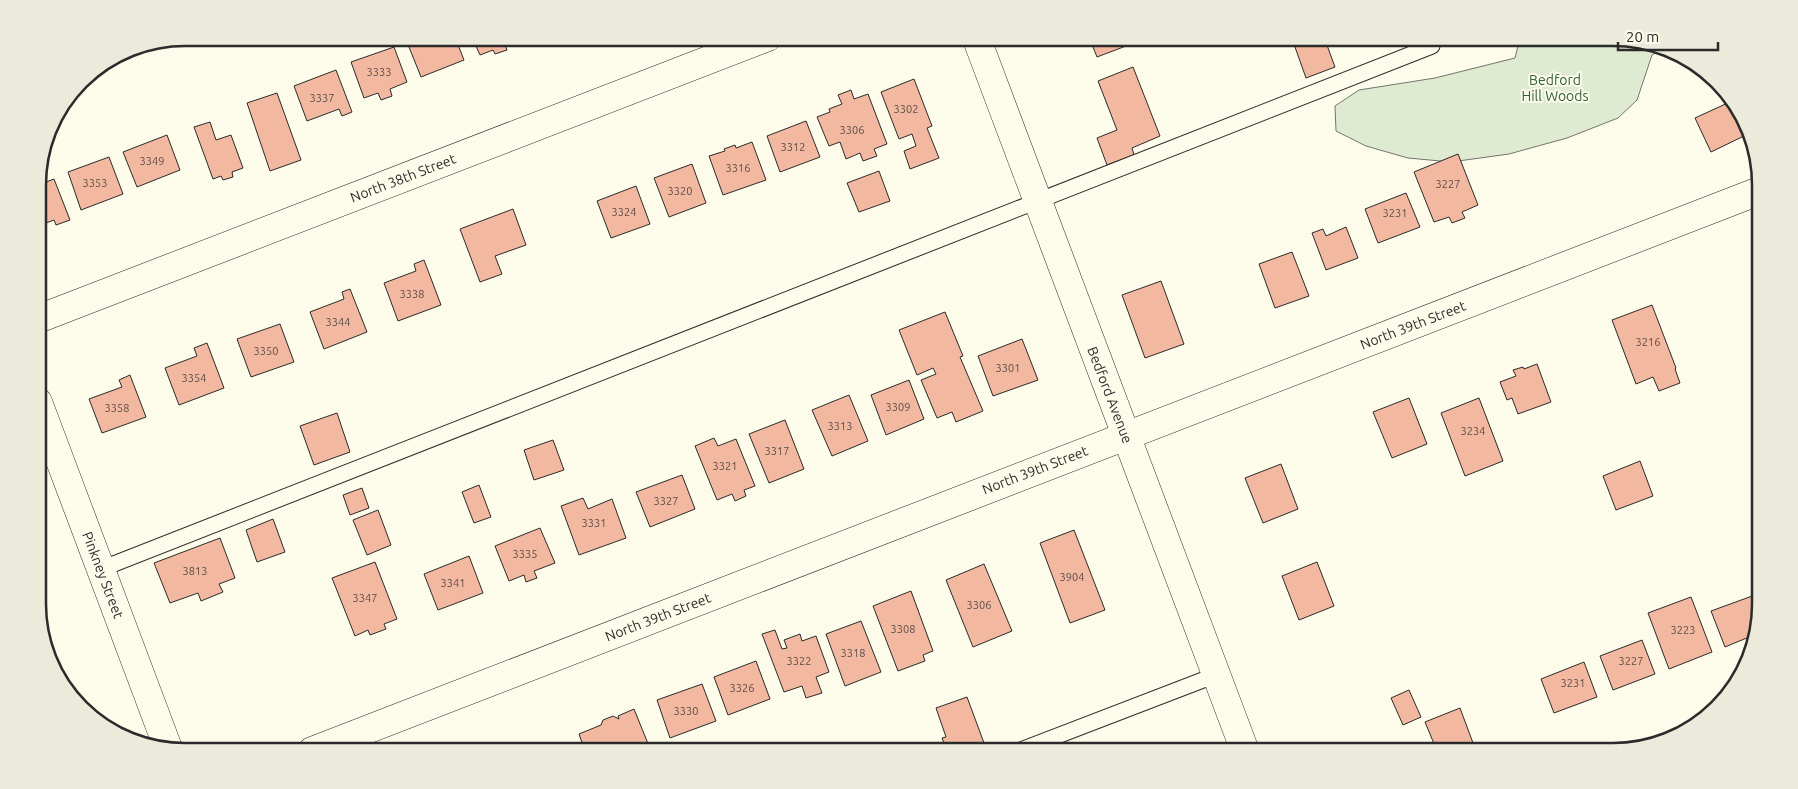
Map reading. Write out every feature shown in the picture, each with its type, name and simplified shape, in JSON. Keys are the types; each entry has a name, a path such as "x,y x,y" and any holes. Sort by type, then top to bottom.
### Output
{"street":[{"name":"Bedford Avenue","path":"979,46 1242,742"},
{"name":"North 38th Street","path":"47,316 746,47"},
{"name":"North 39th Street","path":"335,743 1752,194"},
{"name":"Pinkney Street","path":"46,424 165,741"}],"lane":[{"path":"101,569 1432,46"},
{"path":"1040,742 1216,675"}],"green space":[{"name":"Bedford Hill Woods","path":"1518,46 1612,46 1640,49 1655,53 1652,55 1637,100 1618,118 1567,138 1509,154 1451,162 1408,158 1366,146 1336,131 1335,106 1359,90 1435,78 1515,58"}],"building":[{"path":"1093,46 1125,46 1097,57"},
{"path":"1327,46 1335,67 1306,78 1295,47"},
{"path":"394,47 407,82 390,89 392,96 381,100 378,93 364,98 351,62"},
{"path":"409,47 459,47 464,60 421,77"},
{"path":"476,47 506,47 507,50 495,54 493,50 480,55"},
{"path":"1133,67 1160,136 1132,148 1134,155 1107,165 1097,138 1117,130 1098,81"},
{"path":"336,70 352,112 342,116 339,109 307,121 294,86"},
{"path":"914,79 932,126 927,128 939,158 910,169 904,151 916,146 912,134 899,139 881,92"},
{"path":"851,90 854,99 868,94 887,144 874,149 877,156 863,161 860,153 846,159 840,142 829,146 817,117 830,112 829,109 842,104 838,95"},
{"path":"277,93 301,160 270,171 247,103"},
{"path":"1725,104 1743,137 1711,152 1695,118"},
{"path":"806,121 820,157 780,172 767,136"},
{"path":"210,122 216,140 231,135 243,168 232,172 233,177 223,180 221,176 213,179 194,127"},
{"path":"167,135 180,170 137,187 123,152"},
{"path":"752,142 766,180 723,195 709,156 725,151 724,149 735,145 736,148"},
{"path":"1458,154 1478,205 1462,212 1465,218 1452,223 1449,217 1434,222 1414,172"},
{"path":"109,157 123,194 81,210 68,172"},
{"path":"692,164 706,203 669,217 654,178"},
{"path":"879,171 890,201 859,212 847,183"},
{"path":"54,179 70,220 56,225 54,220 47,223 47,182"},
{"path":"636,186 650,224 611,238 597,201"},
{"path":"1406,193 1420,227 1378,243 1365,209"},
{"path":"513,209 526,245 495,256 502,274 480,282 460,229"},
{"path":"1346,227 1358,258 1326,270 1312,233 1323,229 1326,236"},
{"path":"1292,252 1309,296 1275,308 1259,264"},
{"path":"424,260 441,305 398,321 384,283 416,271 414,264"},
{"path":"1161,281 1184,344 1145,358 1122,295"},
{"path":"350,289 367,332 324,349 310,312 344,299 342,292"},
{"path":"1652,305 1680,383 1659,391 1653,377 1636,384 1612,320"},
{"path":"945,312 963,356 960,357 983,411 956,422 952,412 937,418 921,380 936,374 933,368 917,375 899,330"},
{"path":"280,324 294,362 251,377 237,339"},
{"path":"1022,339 1038,380 993,396 978,356"},
{"path":"207,343 224,388 179,405 165,368 197,356 194,348"},
{"path":"1537,364 1551,402 1518,414 1512,398 1507,400 1500,382 1516,376 1513,370 1523,367 1524,369"},
{"path":"130,375 146,417 102,433 89,399 122,387 119,380"},
{"path":"909,380 924,419 886,435 871,395"},
{"path":"849,395 868,441 832,456 812,410"},
{"path":"1409,398 1427,444 1392,458 1373,412"},
{"path":"1479,398 1503,461 1465,476 1441,413"},
{"path":"337,413 350,452 314,465 300,426"},
{"path":"785,420 804,469 769,483 749,434"},
{"path":"714,438 718,446 736,439 755,486 744,490 746,496 735,501 732,494 717,500 695,446"},
{"path":"553,440 564,470 534,480 524,450"},
{"path":"1640,461 1653,496 1616,510 1603,476"},
{"path":"1281,464 1298,509 1263,523 1245,478"},
{"path":"682,475 695,509 650,527 636,492"},
{"path":"479,485 491,517 474,523 462,492"},
{"path":"362,488 369,508 350,515 343,495"},
{"path":"583,498 588,509 612,499 626,538 579,555 561,506"},
{"path":"378,510 391,545 367,555 353,520"},
{"path":"273,519 285,552 257,562 246,530"},
{"path":"540,528 555,563 534,571 537,578 526,582 524,575 509,581 495,546"},
{"path":"1074,530 1105,610 1070,623 1040,543"},
{"path":"220,538 235,578 219,584 223,592 201,601 198,593 170,603 154,563"},
{"path":"469,556 483,593 438,610 424,574"},
{"path":"375,562 397,619 384,624 386,629 370,635 368,630 355,636 332,578"},
{"path":"1317,562 1334,606 1299,620 1282,576"},
{"path":"984,564 1012,631 973,647 946,580"},
{"path":"911,591 933,651 923,655 925,661 898,671 873,606"},
{"path":"1752,596 1747,638 1725,647 1711,611"},
{"path":"1691,597 1712,652 1669,669 1648,613"},
{"path":"861,621 881,672 845,686 826,634"},
{"path":"775,630 782,649 787,648 784,640 800,634 802,641 816,636 829,672 816,677 822,693 806,698 802,686 784,692 762,634"},
{"path":"1642,640 1655,674 1613,690 1600,656"},
{"path":"756,661 770,699 728,715 714,677"},
{"path":"1584,662 1597,697 1554,713 1541,679"},
{"path":"702,684 716,721 670,738 657,700"},
{"path":"1409,690 1421,717 1403,725 1391,698"},
{"path":"967,697 984,742 944,742 942,738 946,737 936,708"},
{"path":"1460,708 1473,742 1433,742 1425,722"},
{"path":"634,709 648,743 582,743 579,734 601,725 603,720 613,716 619,719 618,716"}]}
